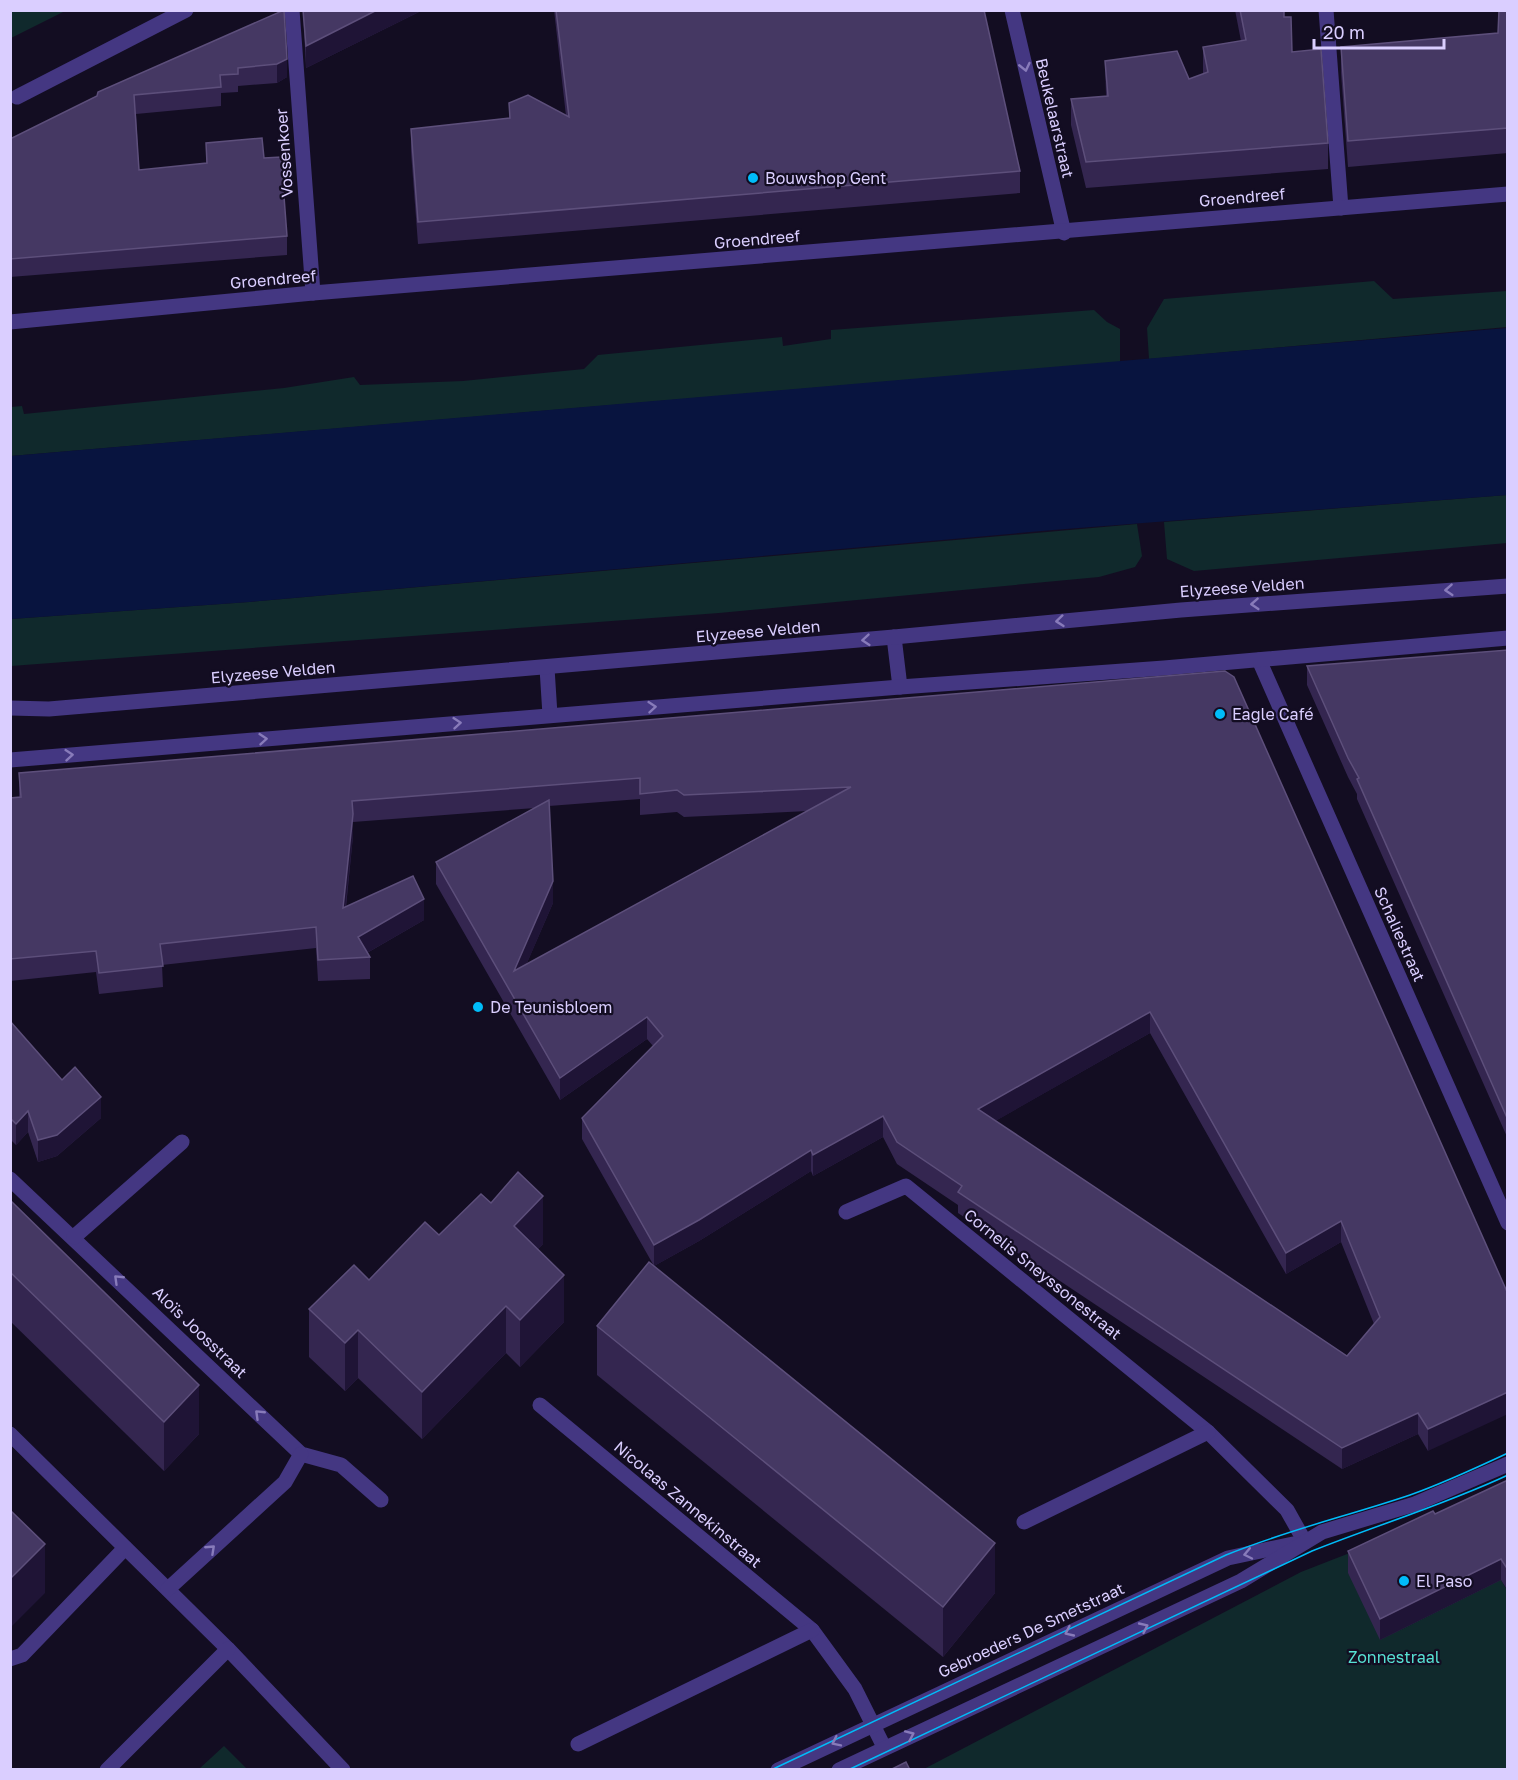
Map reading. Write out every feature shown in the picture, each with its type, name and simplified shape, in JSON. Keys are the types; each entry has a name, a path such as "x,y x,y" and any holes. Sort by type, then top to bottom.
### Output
{"street":[{"path":"17,97 186,10"},
{"name":"Vossenkoer","path":"292,10 313,293"},
{"name":"Beukelaarstraat","path":"1011,10 1064,232"},
{"path":"1326,10 1341,208"},
{"name":"Groendreef","path":"10,322 313,293 1508,194"},
{"name":"Elyzeese Velden","path":"10,708 49,709 548,668 1181,610 1508,586"},
{"path":"894,637 900,687"},
{"path":"10,760 1508,638"},
{"name":"Schaliestraat","path":"1259,660 1508,1223"},
{"path":"548,668 550,715"},
{"path":"74,1237 182,1142"},
{"name":"Aloïs Joosstraat","path":"10,1179 74,1237 301,1454 341,1465 381,1500"},
{"name":"Cornelis Sneyssonestraat","path":"846,1212 906,1186 1208,1432 1287,1510 1305,1542"},
{"name":"Nicolaas Zannekinstraat","path":"540,1405 812,1630 855,1689 884,1747"},
{"path":"1024,1522 1208,1432"},
{"path":"10,1434 228,1649 343,1770"},
{"path":"168,1589 285,1482 301,1454"},
{"name":"Gebroeders De Smetstraat","path":"839,1770 1241,1581 1322,1532 1415,1504 1508,1464"},
{"name":"Gebroeders De Smetstraat","path":"778,1770 1228,1558 1305,1542"},
{"path":"10,1659 22,1655 125,1548"},
{"path":"578,1744 812,1630"},
{"path":"107,1770 228,1649"}],"green space":[{"path":"11,10 65,10 65,11 11,38"},
{"path":"1374,281 1393,299 1507,291 1507,327 1149,359 1147,328 1164,299"},
{"path":"1094,310 1107,322 1120,329 1120,362 11,456 11,407 22,406 24,414 284,388 354,377 360,385 463,381 584,369 598,355 782,337 783,346 831,339 831,330"},
{"path":"1507,495 1507,543 1194,571 1167,559 1164,522"},
{"path":"1137,524 1142,556 1135,567 1099,577 719,613 11,666 11,619 249,602"},
{"name":"Zonnestraal","path":"1460,1510 1507,1590 1507,1769 922,1770 1301,1572"},
{"path":"224,1746 247,1769 199,1769"}],"shaded area":[{"path":"1507,328 1507,495 1053,530 249,602 11,619 11,456"}],"building":[{"path":"284,10 287,59 277,64 238,68 238,74 220,75 221,87 134,95 139,170 207,163 206,143 262,138 264,158 281,157 287,236 10,259 10,139 97,96 98,92"},
{"path":"303,10 377,10 306,46"},
{"path":"556,10 984,10 1020,171 418,222 411,129 510,118 509,103 528,95 569,117"},
{"path":"1240,10 1284,10 1284,17 1291,17 1292,52 1321,49 1328,143 1086,162 1071,99 1108,96 1105,61 1177,51 1189,79 1208,72 1203,47 1246,40"},
{"path":"1499,10 1508,10 1508,128 1348,141 1341,47 1498,33"},
{"path":"1508,650 1508,1120 1357,779 1359,778 1307,666"},
{"path":"1225,671 1234,677 1508,1294 1508,1392 1428,1429 1418,1413 1342,1448 958,1192 962,1186 897,1142 883,1116 813,1155 811,1150 699,1220 654,1245 582,1118 663,1036 647,1017 560,1078 436,862 549,800 553,881 514,971 851,787 684,795 677,790 640,794 640,778 352,801 353,814 343,908 413,876 424,899 358,937 370,957 318,960 316,927 160,944 163,966 99,973 96,951 10,959 10,798 21,797 19,773","holes":["1150,1012 1286,1253 1341,1221 1380,1317 1347,1356 978,1109"]},
{"path":"10,1021 62,1080 75,1067 101,1097 57,1135 38,1140 28,1111 16,1124 10,1118"},
{"path":"518,1172 543,1196 514,1226 564,1275 520,1320 506,1306 422,1392 358,1330 345,1343 309,1309 354,1265 369,1280 425,1222 439,1235 481,1194 491,1203"},
{"path":"10,1200 199,1385 164,1422 10,1272"},
{"path":"649,1262 995,1543 943,1607 597,1326"},
{"path":"1508,1480 1508,1570 1501,1559 1380,1619 1348,1551 1433,1511 1435,1514"},
{"path":"10,1510 45,1544 10,1579"},
{"path":"906,1762 910,1770 890,1770"}],"tram line":[{"path":"771,1770 1226,1555 1272,1538 1410,1495 1508,1453"},
{"path":"848,1770 1312,1551 1460,1496 1508,1475"}],"place":[{"name":"Bouwshop Gent","path":"753,178"},
{"name":"Eagle Café","path":"1220,714"},
{"name":"De Teunisbloem","path":"478,1007"},
{"name":"El Paso","path":"1404,1581"}]}
